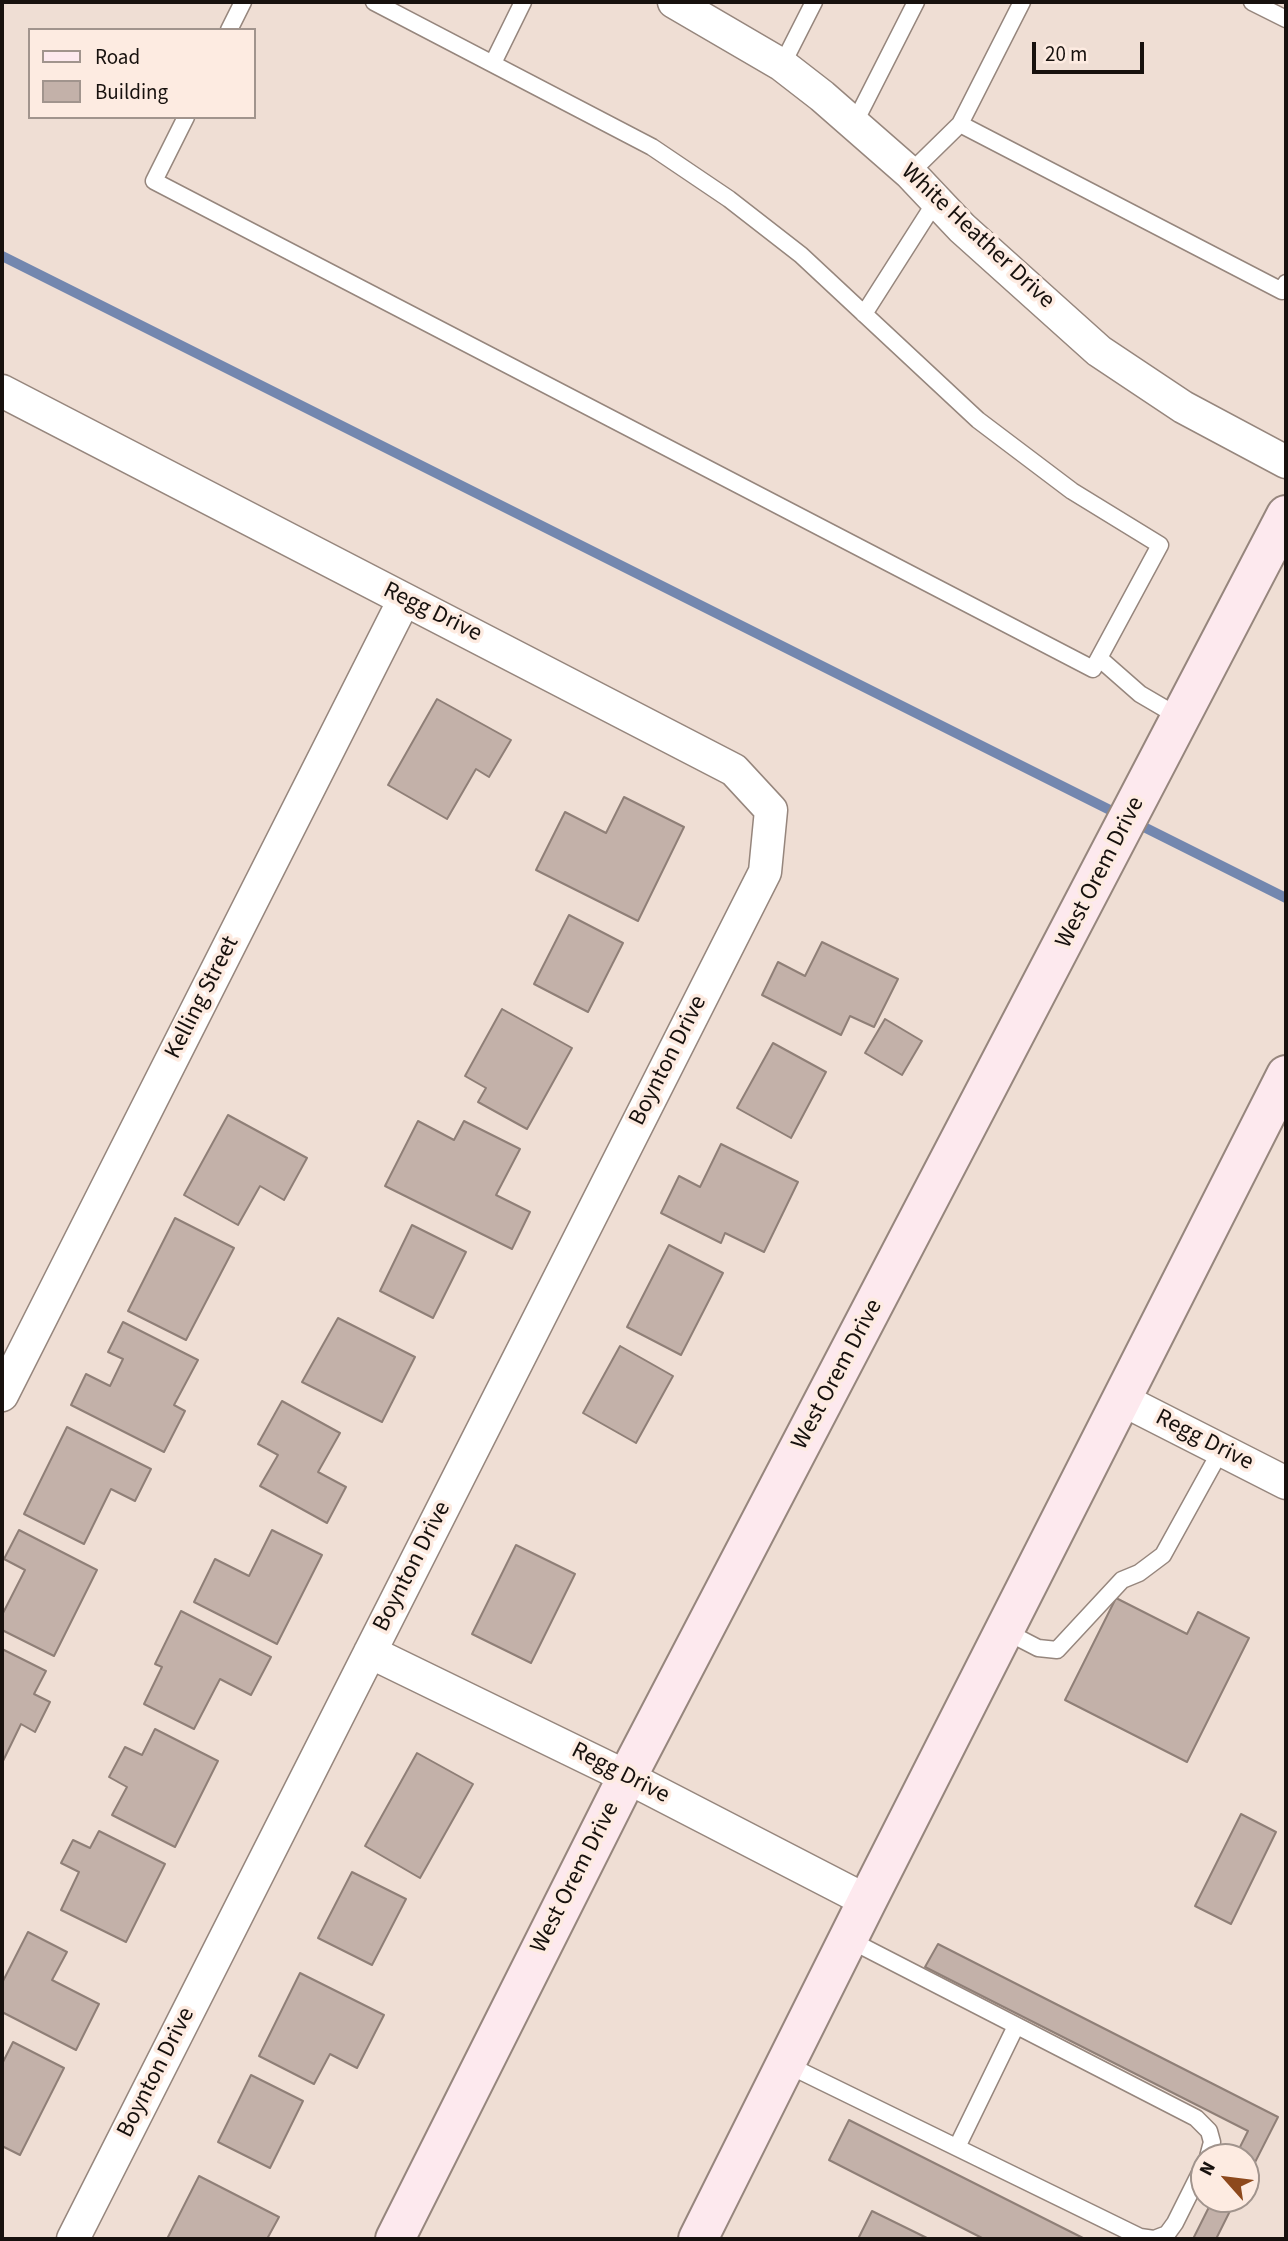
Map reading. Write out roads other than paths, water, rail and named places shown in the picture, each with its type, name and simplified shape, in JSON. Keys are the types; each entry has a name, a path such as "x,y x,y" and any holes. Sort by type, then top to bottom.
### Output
{"main road":[{"name":"West Orem Drive","path":"395,2239 627,1777 1077,920 1286,514"},
{"path":"698,2239 1286,1075"}],"street":[{"name":"White Heather Drive","path":"674,2 782,65 854,124 910,173 962,228 1099,351 1183,407 1286,462"},
{"name":"Regg Drive","path":"2,391 734,770 771,810 765,872 753,895"},
{"name":"Kelling Street","path":"2,1395 404,600"},
{"name":"Boynton Drive","path":"73,2239 753,895"},
{"name":"Regg Drive","path":"1123,1399 1286,1483"},
{"name":"Regg Drive","path":"370,1652 627,1777 867,1901"}],"lane":[{"path":"230,28 243,2"},
{"path":"185,119 154,181 1093,669 1160,545 1072,491 978,420 790,247 729,199 652,147 374,2"},
{"path":"493,63 523,2"},
{"path":"782,65 814,2"},
{"path":"854,124 916,2"},
{"path":"910,173 960,124 1022,2"},
{"path":"1252,2 1286,19"},
{"path":"960,124 1282,291 1286,283"},
{"path":"864,314 936,201"},
{"path":"1099,658 1140,694 1173,733"},
{"path":"1004,1631 1038,1648 1057,1650 1122,1580 1139,1573 1163,1555 1221,1450"},
{"path":"848,1940 1196,2118 1209,2131 1212,2143"},
{"path":"957,2147 1016,2026"},
{"path":"786,2064 1140,2237 1154,2239 1167,2234 1190,2193"}],"waterway":[{"path":"2,256 1286,898"}]}
